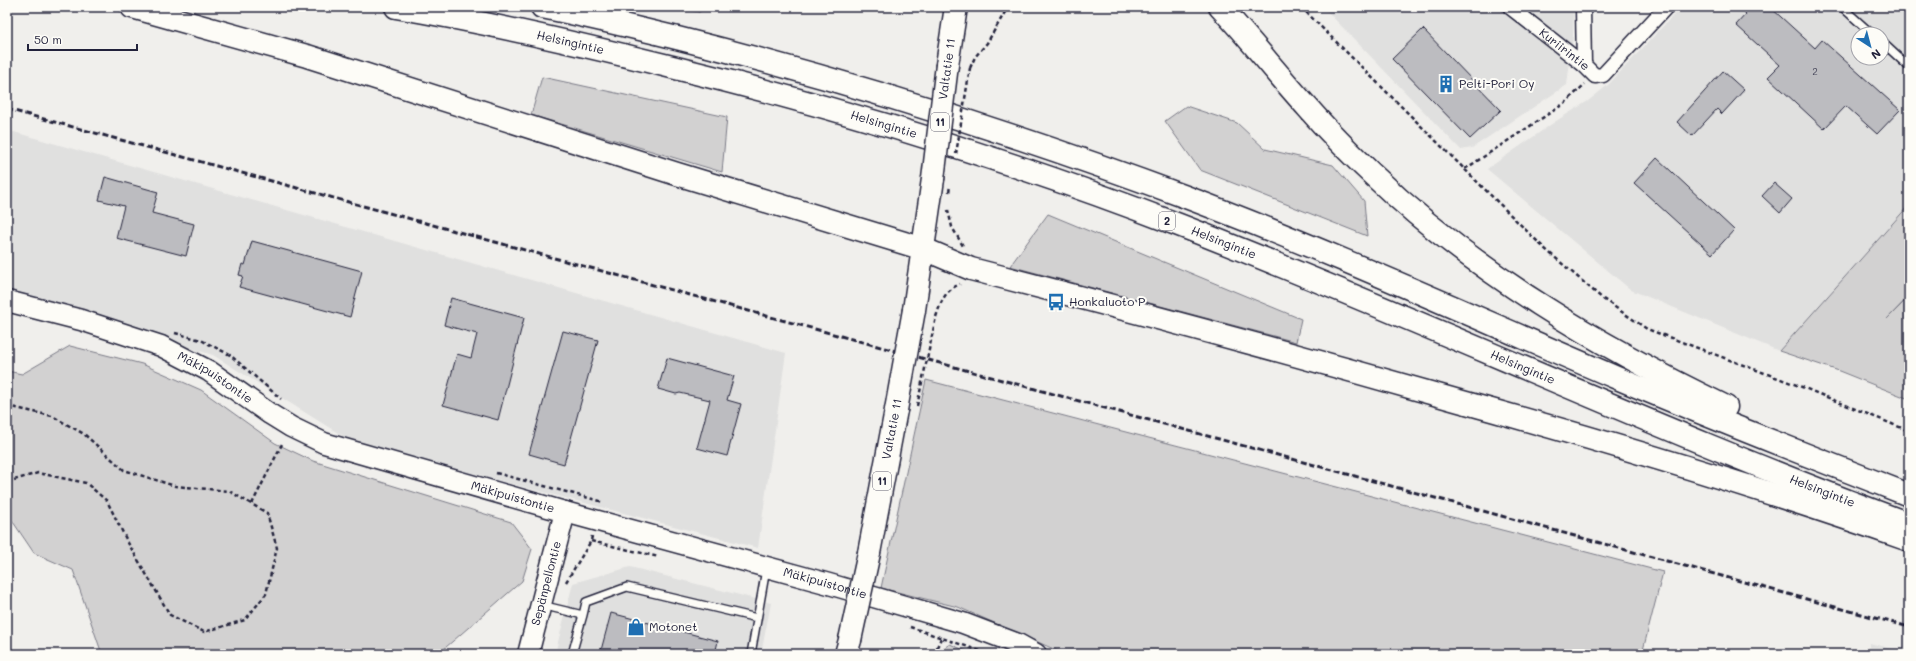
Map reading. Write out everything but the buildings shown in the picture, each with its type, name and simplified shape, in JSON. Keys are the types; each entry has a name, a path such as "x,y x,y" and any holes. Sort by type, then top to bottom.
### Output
{"highway":[{"path":"132,7 307,56 677,174 924,250 972,269 1307,357 1620,447 1808,505 1909,540"},
{"name":"Helsingintie","path":"396,7 574,42 745,85 896,127 1013,166 1176,224 1348,294 1626,412 1837,498 1909,524"},
{"name":"2","path":"542,7 578,14 750,56 894,97 1016,136 1188,198 1360,267 1619,379 1909,495"},
{"name":"Valtatie 11","path":"848,647 869,553 906,408 914,310 924,250 944,185 947,65 956,7"},
{"path":"1220,7 1308,109 1362,164 1444,237 1490,271 1527,297 1654,371 1743,415 1787,434 1874,481"}],"street":[{"name":"Kuriirintie","path":"1510,7 1595,76 1603,75 1666,7"},
{"path":"1583,7 1584,66"},
{"name":"Mäkipuistontie","path":"7,301 81,320 161,346 210,371 291,427 324,443 565,512 767,567 963,624 1018,644 1036,654"},
{"name":"Sepänpellontie","path":"528,654 565,512"}],"lane":[{"path":"1842,7 1863,26"},
{"path":"1890,49 1909,66"},
{"path":"751,654 767,567"},
{"path":"572,654 586,602 627,587 757,618"},
{"path":"541,605 583,615"}],"path":[{"path":"955,161 970,68 975,57 988,43 1008,7"},
{"path":"1301,7 1544,248 1603,299 1647,329 1802,387 1909,432"},
{"path":"1465,169 1565,103 1595,76"},
{"path":"906,408 936,317"},
{"path":"7,406 52,416 84,434 124,470 175,486 229,491 266,513 276,548 266,594 246,620 204,632 170,615 127,541 107,501 86,483 38,473 7,482"},
{"path":"252,504 291,427"},
{"path":"591,541 667,559"},
{"path":"907,626 989,654"},
{"path":"934,654 941,638"}],"shaded area":[{"path":"674,7 707,7 699,12"},
{"path":"1323,7 1573,7 1573,37 1567,85 1472,148 1461,150"},
{"path":"1681,7 1909,7 1909,205 1779,351 1631,290 1487,169 1556,121 1588,101 1608,85"},
{"path":"542,77 727,117 722,172 531,115"},
{"path":"1186,106 1237,123 1265,149 1333,165 1364,201 1367,236 1200,170 1165,121"},
{"path":"7,130 786,353 758,548 354,443 213,355 53,306 7,294"},
{"path":"1909,205 1909,296 1887,319 1909,297 1909,399 1839,371 1779,351"},
{"path":"1048,214 1301,319 1296,342 1010,266"},
{"path":"70,346 142,364 201,390 275,443 313,461 511,522 532,549 522,581 438,654 102,654 73,570 34,553 7,513 7,371 22,374"},
{"path":"926,380 1663,572 1642,654 1065,654 958,607 881,588"},
{"path":"630,567 771,603 761,654 555,654 573,583"},
{"path":"1870,643 1909,654 1867,654"},
{"path":"950,644 973,654 939,654 942,649"}],"railway":[{"path":"7,109 1909,627"}],"place":[{"name":"Pelti-Pori Oy","path":"1446,84"},
{"name":"Honkaluoto P","path":"1056,302"},
{"name":"Motonet","path":"636,627"}]}
